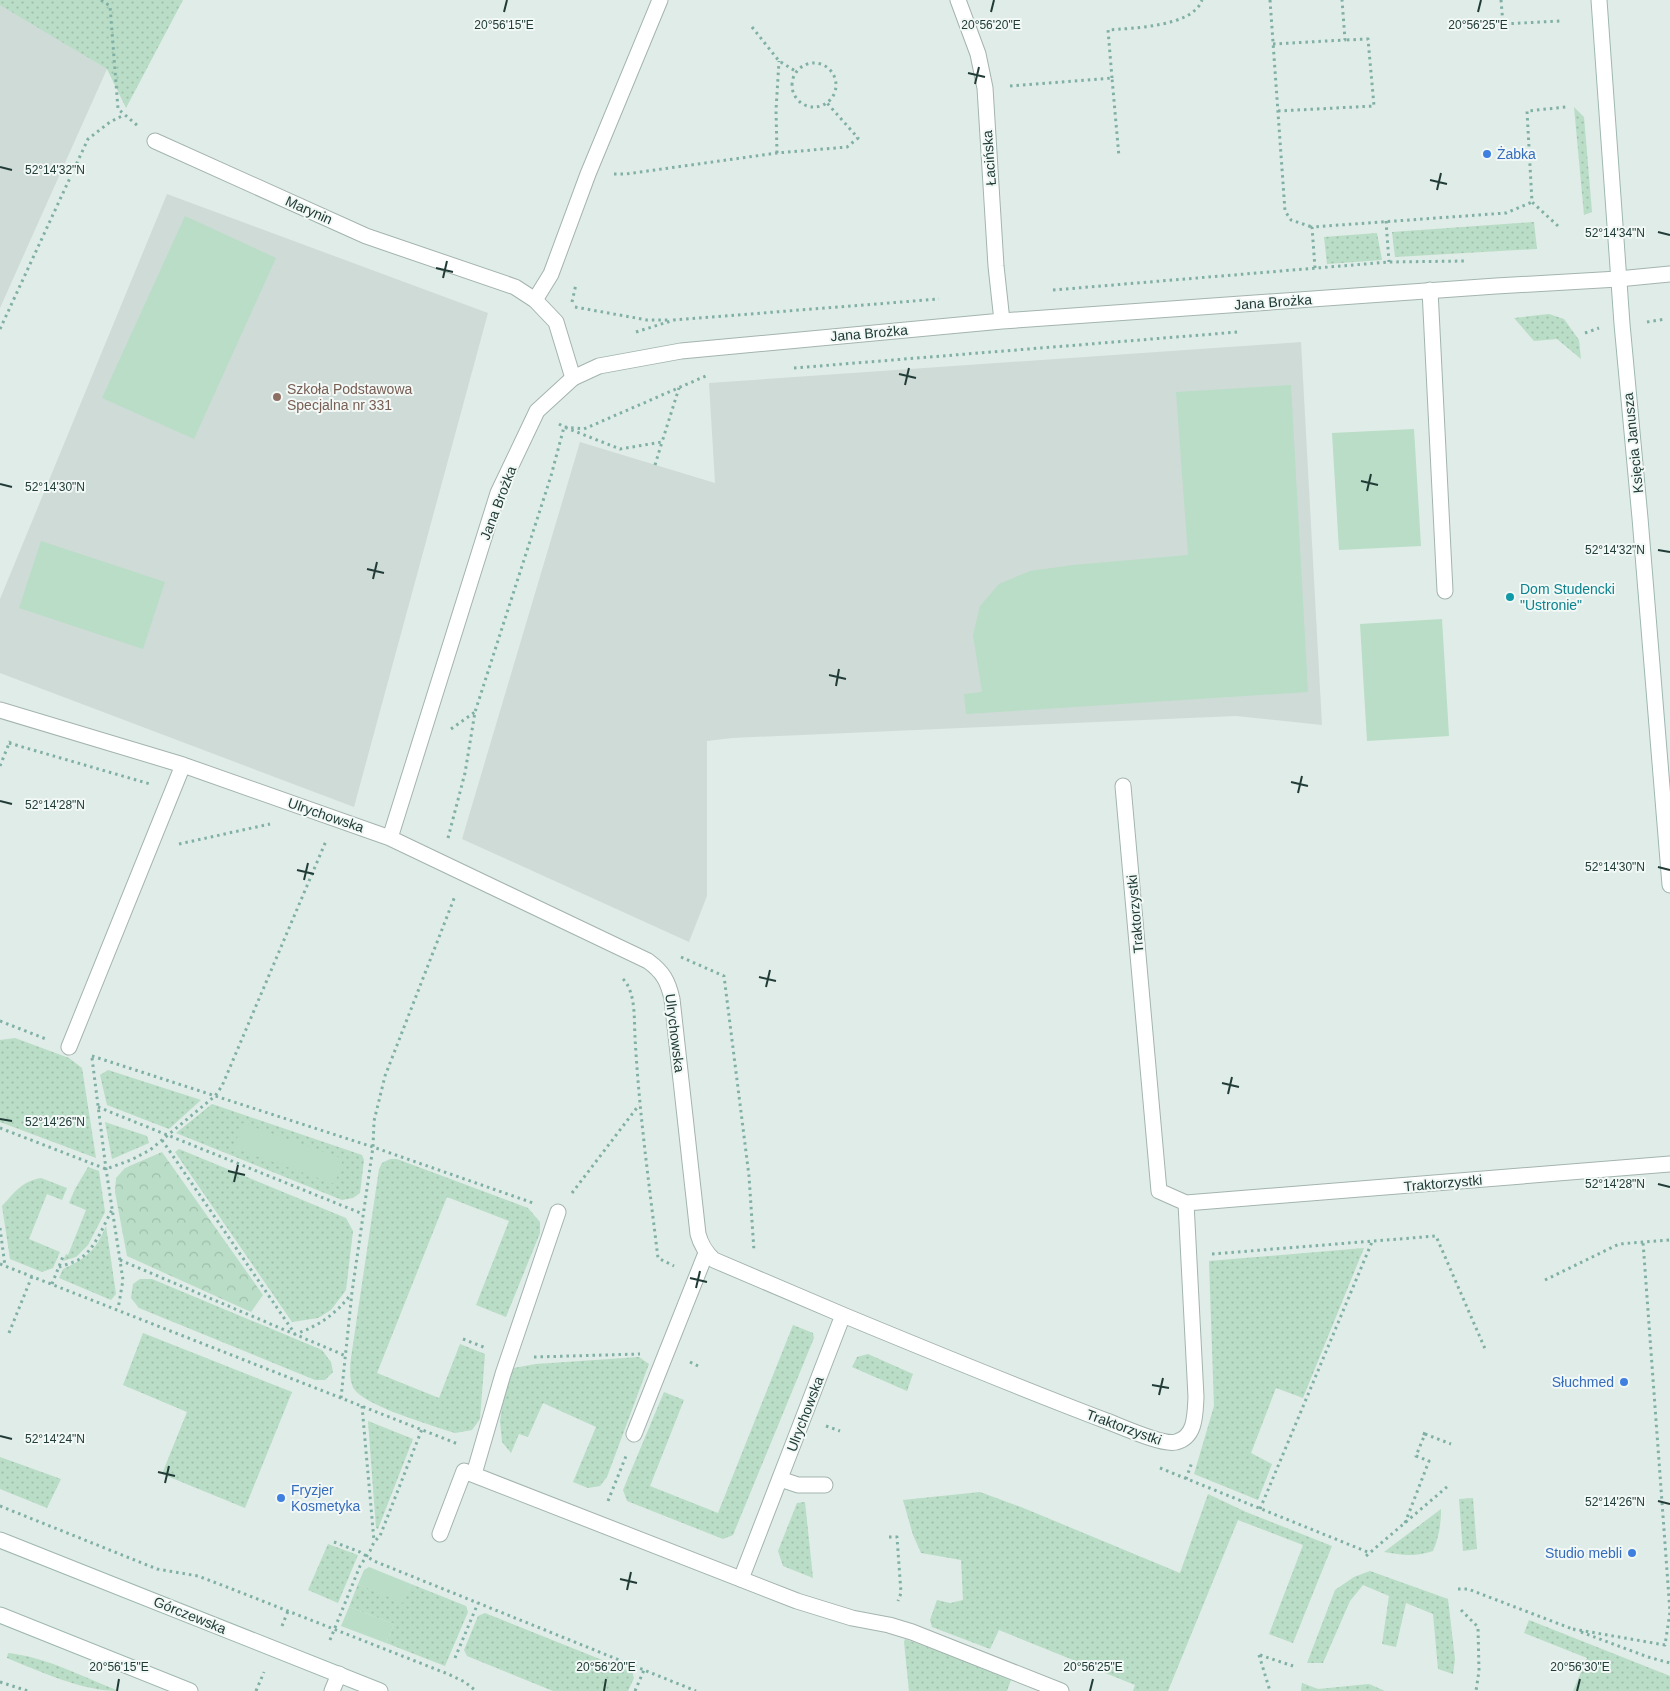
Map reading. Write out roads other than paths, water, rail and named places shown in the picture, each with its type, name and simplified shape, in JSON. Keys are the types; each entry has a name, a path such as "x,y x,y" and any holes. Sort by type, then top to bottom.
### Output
{"street":[{"path":"535,300 551,274 588,174 660,0"},
{"name":"Łacińska","path":"958,0 978,54 985,88 996,266 1002,321"},
{"name":"Księcia Janusza","path":"1599,0 1618,279 1670,885"},
{"name":"Marynin","path":"155,141 366,236 515,287 535,300 556,322 573,378"},
{"name":"Jana Brożka","path":"390,838 498,493 537,411 573,378 599,366 681,350 1002,321 1670,274"},
{"path":"1430,290 1445,591"},
{"name":"Ulrychowska","path":"0,710 183,765 390,838 648,961 666,978 672,999 698,1234 706,1253"},
{"path":"69,1047 183,765"},
{"name":"Traktorzystki","path":"1123,786 1158,1191 1186,1203 1670,1164"},
{"name":"Traktorzystki","path":"844,1315 1150,1438 1168,1443 1176,1442 1191,1431 1196,1397 1186,1203"},
{"path":"474,1474 509,1358 558,1212"},
{"path":"634,1434 706,1253 714,1260 844,1315"},
{"name":"Ulrychowska","path":"741,1579 844,1315"},
{"path":"440,1534 464,1470 823,1610 912,1632 1061,1691"},
{"path":"780,1479 798,1485 825,1485"},
{"name":"Górczewska","path":"0,1540 380,1691"},
{"path":"0,1615 190,1691"},
{"path":"332,1691 338,1674"}],"place":[{"name":"Żabka","path":"1487,154"},
{"name":"Szkoła Podstawowa Specjalna nr 331","path":"277,397"},
{"name":"Dom Studencki \"Ustronie\"","path":"1510,597"},
{"name":"Słuchmed","path":"1624,1382"},
{"name":"Fryzjer Kosmetyka","path":"281,1498"},
{"name":"Studio mebli","path":"1632,1553"}]}
